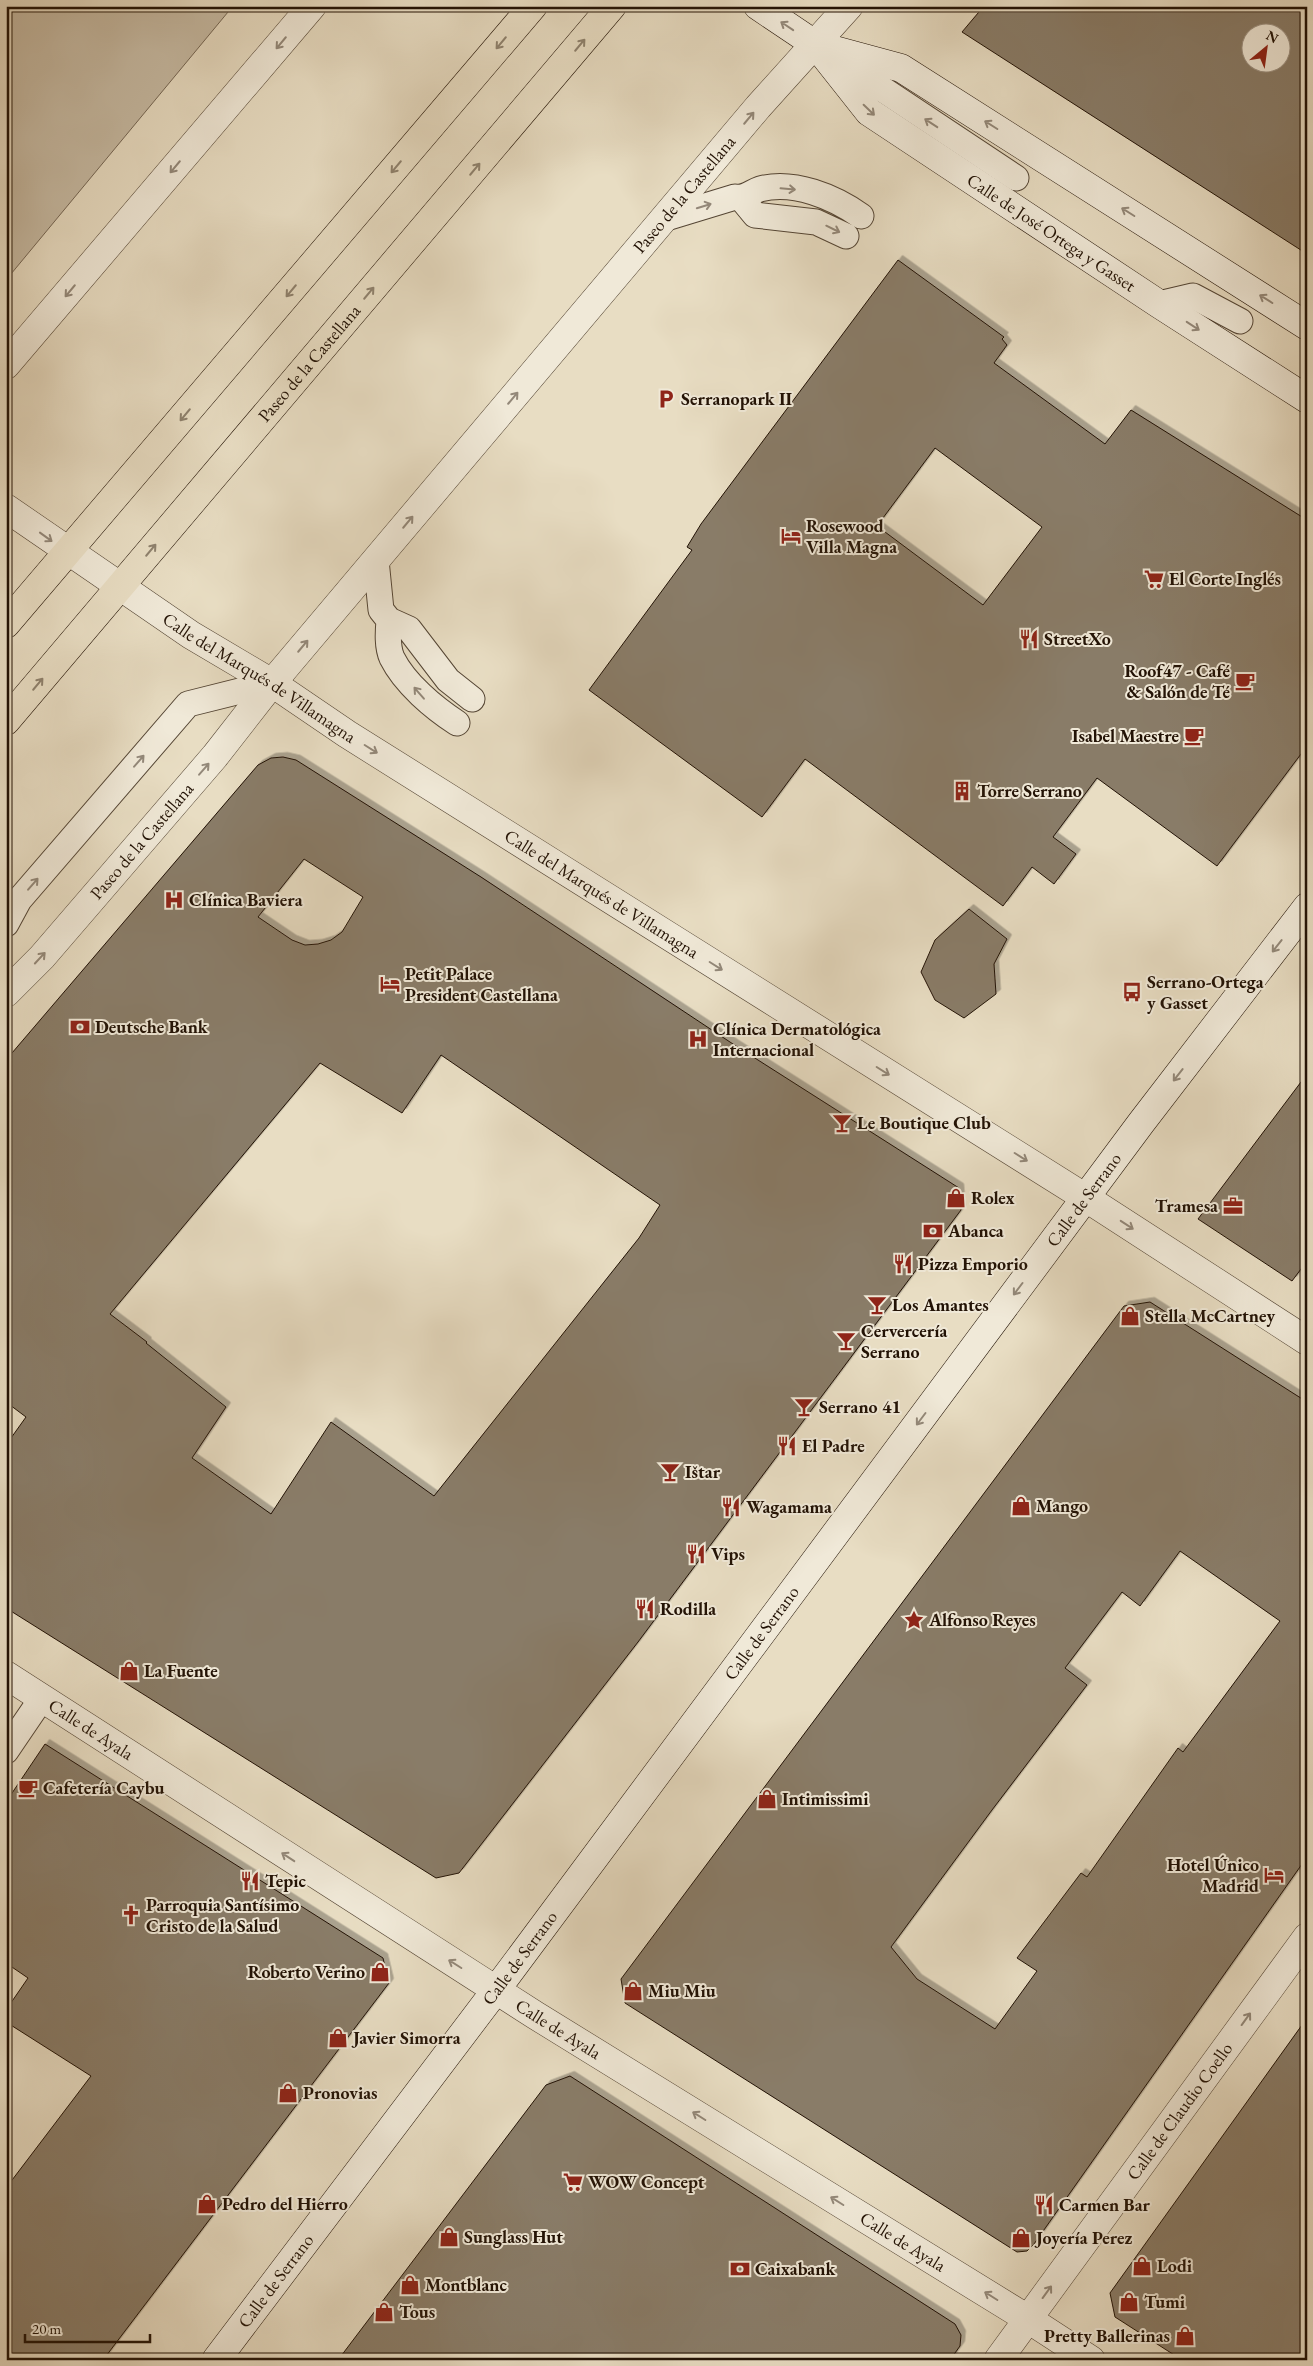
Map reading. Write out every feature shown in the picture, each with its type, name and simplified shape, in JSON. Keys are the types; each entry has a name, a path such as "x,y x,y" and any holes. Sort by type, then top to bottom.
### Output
{"highway":[{"path":"6,624 533,6"},
{"name":"Paseo de la Castellana","path":"6,721 612,6"}],"street":[{"path":"6,365 312,6"},
{"name":"Calle de José Ortega y Gasset","path":"758,6 816,45 869,112 1159,304 1307,398"},
{"name":"Paseo de la Castellana","path":"6,993 48,950 215,756 272,684 758,107 816,45 849,6"},
{"name":"Calle de José Ortega y Gasset","path":"816,45 901,68 1307,326"},
{"name":"Calle del Marqués de Villamagna","path":"6,508 191,635 272,684 347,734 1086,1198 1307,1341"},
{"name":"Calle de Serrano","path":"216,2360 496,1990 1141,1123 1307,907"},
{"name":"Calle de Ayala","path":"6,1675 496,1990 1028,2319 1091,2360"},
{"name":"Calle de Claudio Coello","path":"998,2360 1307,1937"}],"lane":[{"path":"816,45 1016,178"},
{"path":"666,218 735,197 741,198 760,189 784,188 827,196 846,205 861,216"},
{"path":"741,198 755,215 816,222 846,236"},
{"path":"1159,304 1193,296 1240,321"},
{"path":"376,560 381,610 388,620 409,629 448,680 472,699"},
{"path":"388,620 388,635 392,658 421,696 457,723"},
{"path":"6,924 19,900 188,704 272,684"},
{"path":"6,1751 42,1698"}],"shaded area":[{"path":"6,6 233,6 6,280"}],"building":[{"path":"984,6 1307,6 1307,254 962,32"},
{"path":"898,260 1004,337 1002,339 1007,345 994,363 1105,444 1131,410 1307,520 1307,746 1217,866 1097,778 1053,837 1076,854 1054,884 1032,867 1003,906 805,759 762,817 589,690 692,550 687,547 701,524","holes":["935,448 1042,527 983,605 877,526"]},
{"path":"283,757 296,760 481,877 736,1046 959,1188 961,1210 638,1642 459,1873 436,1878 6,1608 6,1445 26,1417 6,1402 6,1060 258,765 271,758","holes":["304,859 363,897 342,932 331,940 318,944 305,945 292,940 258,917","441,1055 660,1205 639,1238 434,1496 331,1422 271,1514 192,1458 226,1407 110,1314 320,1063 402,1113"]},
{"path":"969,909 1007,939 994,964 996,994 964,1018 935,1000 921,972 935,940"},
{"path":"1307,1074 1307,1261 1292,1281 1198,1219"},
{"path":"1150,1302 1307,1402 1307,1857 1034,2244 1027,2251 1017,2252 625,2003 621,1979 1124,1306","holes":["1180,1551 1280,1621 1183,1752 1178,1748 1087,1877 1081,1873 1017,1958 1037,1971 995,2029 917,1979 891,1947 1087,1685 1065,1668 1122,1592 1140,1606"]},
{"path":"45,1744 383,1958 389,1983 103,2360 6,2360 6,2188 91,2076 6,2022 6,2010 28,1978 6,1963 6,1802"},
{"path":"1307,2018 1307,2360 1182,2360 1115,2317 1110,2293"},
{"path":"570,2076 955,2324 961,2335 960,2346 950,2360 338,2360 546,2085"}],"place":[{"name":"Serranopark II","path":"666,399"},
{"name":"Rosewood Villa Magna","path":"791,536"},
{"name":"El Corte Inglés","path":"1154,579"},
{"name":"StreetXo","path":"1029,639"},
{"name":"Roof47 - Café & Salón de Té","path":"1245,681"},
{"name":"Isabel Maestre","path":"1194,736"},
{"name":"Torre Serrano","path":"962,791"},
{"name":"Clínica Baviera","path":"174,900"},
{"name":"Petit Palace President Castellana","path":"390,984"},
{"name":"Serrano-Ortega y Gasset","path":"1132,992"},
{"name":"Deutsche Bank","path":"80,1027"},
{"name":"Clínica Dermatológica Internacional","path":"698,1039"},
{"name":"Le Boutique Club","path":"842,1123"},
{"name":"Rolex","path":"956,1198"},
{"name":"Tramesa","path":"1233,1206"},
{"name":"Abanca","path":"933,1231"},
{"name":"Pizza Emporio","path":"903,1264"},
{"name":"Los Amantes","path":"877,1305"},
{"name":"Stella McCartney","path":"1130,1316"},
{"name":"Cervercería Serrano","path":"846,1341"},
{"name":"Serrano 41","path":"804,1407"},
{"name":"El Padre","path":"787,1446"},
{"name":"Ištar","path":"670,1472"},
{"name":"Mango","path":"1021,1506"},
{"name":"Wagamama","path":"731,1507"},
{"name":"Vips","path":"696,1554"},
{"name":"Rodilla","path":"645,1609"},
{"name":"Alfonso Reyes","path":"914,1620"},
{"name":"La Fuente","path":"129,1671"},
{"name":"Cafetería Caybu","path":"28,1788"},
{"name":"Intimissimi","path":"767,1799"},
{"name":"Hotel Único Madrid","path":"1274,1875"},
{"name":"Tepic","path":"250,1881"},
{"name":"Parroquia Santísimo Cristo de la Salud","path":"131,1915"},
{"name":"Roberto Verino","path":"380,1972"},
{"name":"Miu Miu","path":"633,1991"},
{"name":"Javier Simorra","path":"338,2038"},
{"name":"Pronovias","path":"288,2093"},
{"name":"WOW Concept","path":"573,2182"},
{"name":"Pedro del Hierro","path":"207,2204"},
{"name":"Carmen Bar","path":"1044,2205"},
{"name":"Sunglass Hut","path":"449,2237"},
{"name":"Joyería Perez","path":"1021,2238"},
{"name":"Lodi","path":"1142,2266"},
{"name":"Caixabank","path":"740,2269"},
{"name":"Montblanc","path":"410,2285"},
{"name":"Tumi","path":"1129,2302"},
{"name":"Tous","path":"384,2312"},
{"name":"Pretty Ballerinas","path":"1185,2336"}]}
